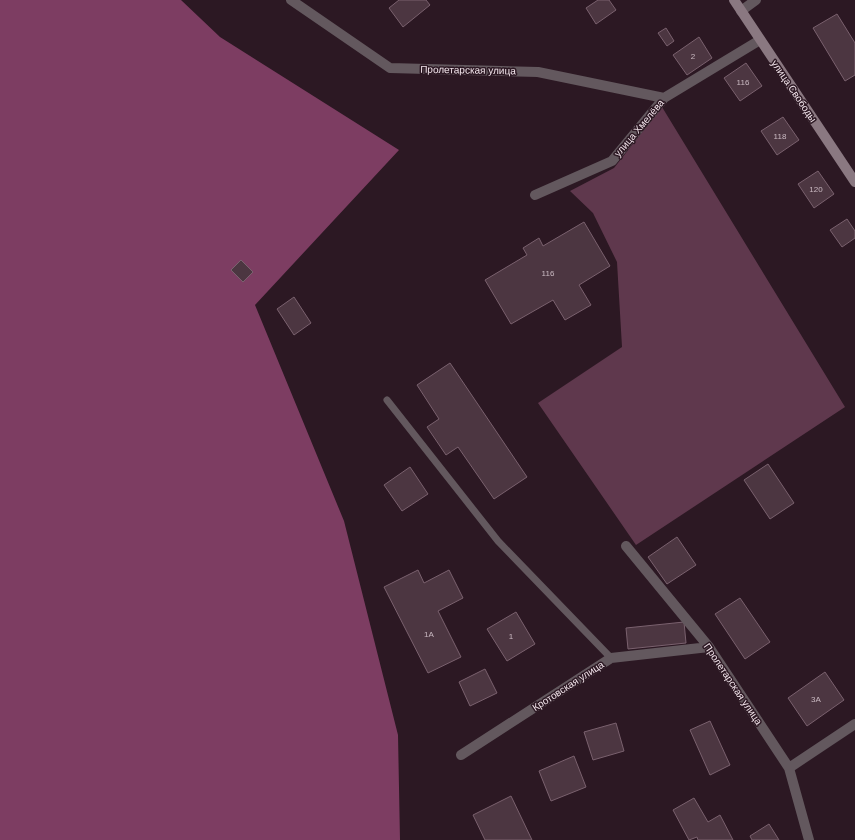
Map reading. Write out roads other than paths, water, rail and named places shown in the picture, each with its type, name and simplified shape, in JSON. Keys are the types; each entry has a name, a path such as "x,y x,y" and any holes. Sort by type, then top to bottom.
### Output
{"main road":[{"name":"улица Свободы","path":"734,0 855,182"}],"street":[{"name":"Пролетарская улица","path":"291,0 390,68 538,72 664,98"},
{"path":"741,11 756,0"},
{"name":"улица Хмелёва","path":"535,195 612,161 664,98 760,40"},
{"name":"Пролетарская улица","path":"626,546 709,647 789,768 809,840"},
{"name":"Кротовская улица","path":"461,755 612,658 709,647"},
{"path":"789,768 855,724"}],"lane":[{"path":"387,400 498,541 612,658"}]}
